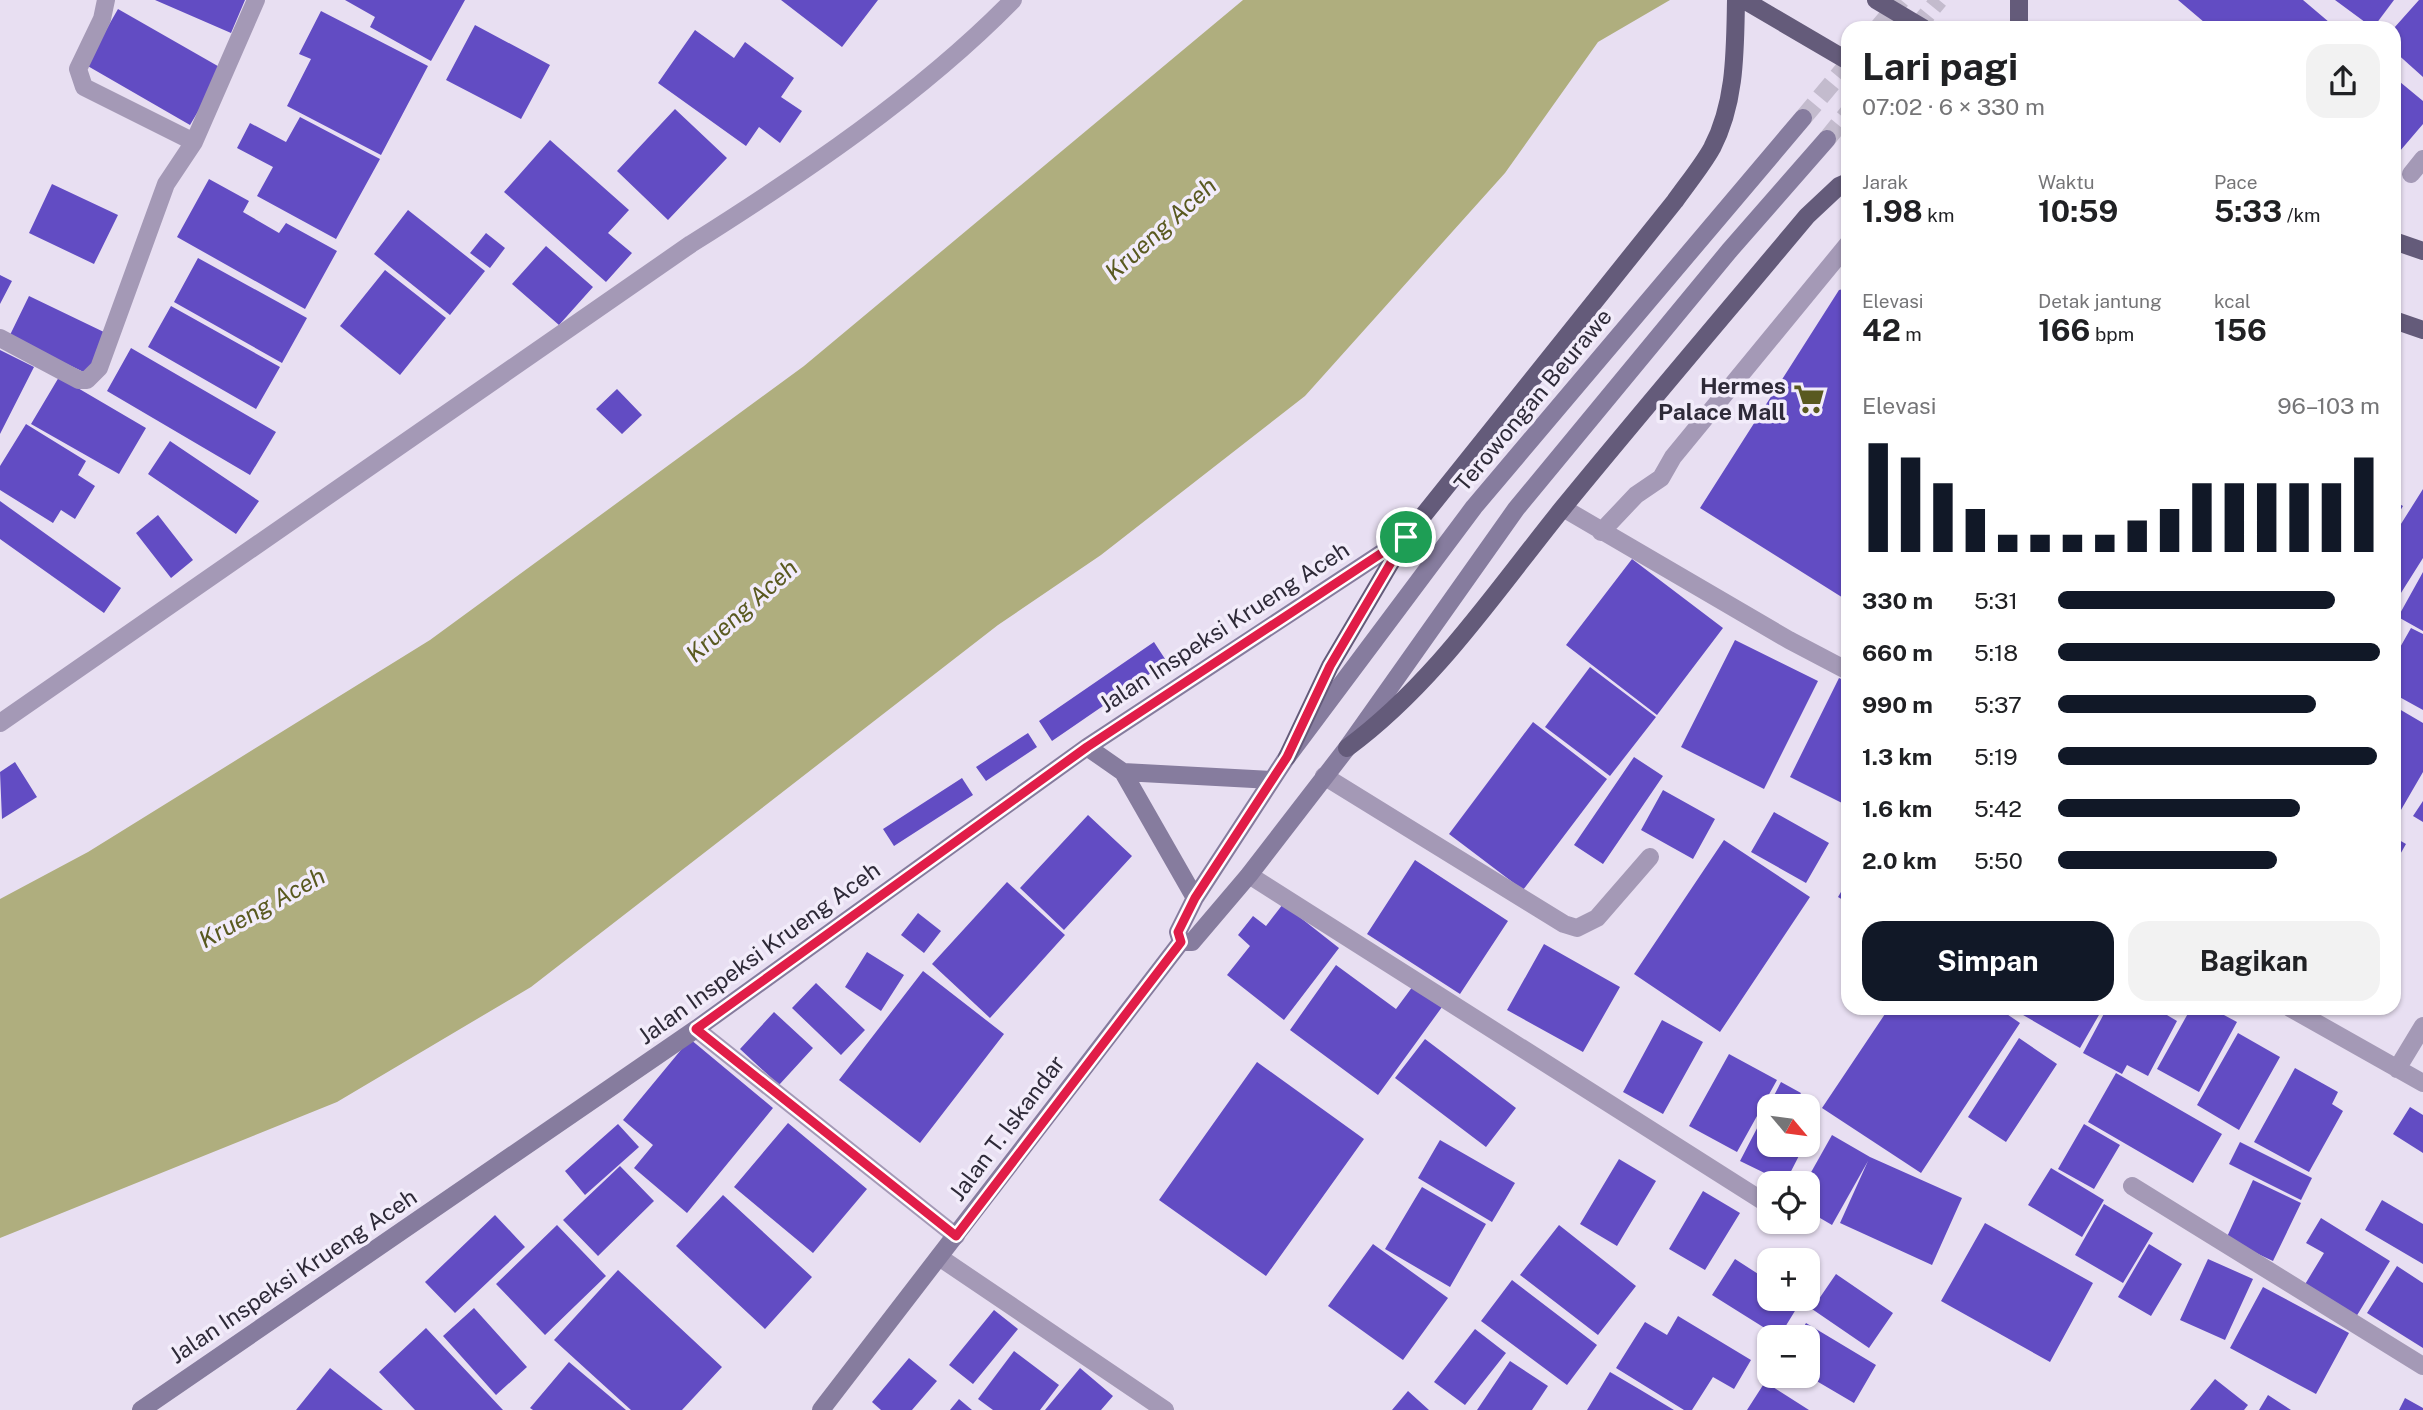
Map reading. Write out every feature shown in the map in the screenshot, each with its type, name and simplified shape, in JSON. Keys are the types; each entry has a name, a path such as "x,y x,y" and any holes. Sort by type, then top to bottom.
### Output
{"main road":[{"path":"1287,757 1330,666 1406,537 1675,201 1712,148 1728,103 1735,60 1736,0"},
{"path":"1744,0 1841,57"},
{"path":"1876,0 1911,21"},
{"path":"2019,0 2019,21"},
{"path":"1347,748 1387,719 1447,654 1563,508 1807,216 1841,185"},
{"path":"2401,243 2423,251"},
{"path":"2401,322 2423,330"}],"street":[{"path":"106,0 102,19 78,68 84,87 194,142"},
{"path":"0,338 79,380 87,380 99,368 166,184 194,142 256,0"},
{"path":"0,723 691,244 772,192 883,111 983,30 1013,0"},
{"name":"Terowongan Beurawe","path":"1195,898 1287,757 1474,507 1803,118"},
{"path":"1757,1197 1249,875 1347,748 1517,509 1729,251 1827,139"},
{"path":"2411,174 2423,159"},
{"path":"1601,532 1636,495 1661,478 1673,457 1841,253"},
{"path":"1563,508 1841,667"},
{"name":"Jalan Inspeksi Krueng Aceh","path":"141,1410 696,1029 1087,747 1406,537"},
{"path":"1087,747 1123,772 1195,898"},
{"path":"1123,772 1272,779"},
{"path":"1324,776 1564,925 1577,928 1597,918 1650,858"},
{"name":"Jalan T. Iskandar","path":"1181,942 1192,942 1249,875"},
{"name":"Jalan T. Iskandar","path":"1181,942 1178,932 1195,898"},
{"name":"Jalan T. Iskandar","path":"821,1410 1181,942"},
{"path":"2302,1015 2423,1083"},
{"path":"2397,1069 2423,1026"},
{"path":"696,1029 956,1236"},
{"path":"2132,1186 2423,1366"},
{"path":"939,1257 1165,1410"}],"water":[{"name":"Krueng Aceh","path":"1243,0 1670,0 1598,42 1505,173 1305,396 1101,555 998,625 531,987 337,1102 0,1238 0,899 88,852 430,640 804,366"}],"building":[{"path":"155,0 245,0 231,33"},
{"path":"345,0 465,0 431,61 370,27 375,17"},
{"path":"781,0 878,0 842,47"},
{"path":"2178,0 2303,0 2328,21 2203,21"},
{"path":"2335,0 2394,0 2378,21 2364,21"},
{"path":"2419,0 2423,0 2423,77 2401,57 2400,21"},
{"path":"118,9 223,69 190,125 86,65"},
{"path":"321,11 428,66 381,155 287,106 311,59 299,54"},
{"path":"475,25 550,65 521,119 446,80"},
{"path":"695,30 734,58 745,42 794,78 781,97 802,111 780,143 759,127 746,146 658,83"},
{"path":"2401,83 2423,101 2423,124 2401,150"},
{"path":"675,109 727,158 668,220 617,171"},
{"path":"300,117 380,159 336,239 257,196 273,167 237,148 250,123 286,142"},
{"path":"550,140 629,210 608,233 632,253 606,282 504,192"},
{"path":"209,179 249,201 243,212 279,233 286,223 337,251 305,309 177,237"},
{"path":"52,184 118,215 94,264 29,233"},
{"path":"408,210 485,271 450,315 374,254"},
{"path":"486,233 505,248 490,268 470,253"},
{"path":"546,246 593,287 559,325 512,284"},
{"path":"198,258 307,318 282,363 174,302"},
{"path":"385,270 446,318 400,375 340,326"},
{"path":"0,275 12,281 0,304"},
{"name":"Hermes Palace Mall","path":"1841,290 1841,597 1700,508"},
{"path":"29,296 108,334 88,374 9,337"},
{"path":"171,306 280,367 256,409 148,347"},
{"path":"131,348 276,432 250,475 107,391"},
{"path":"0,350 34,367 0,434"},
{"path":"59,377 146,428 119,474 31,424"},
{"path":"617,389 642,415 622,434 596,409"},
{"path":"26,424 86,461 78,475 95,486 75,519 61,510 53,523 0,490 0,466"},
{"path":"170,441 259,501 236,534 148,474"},
{"path":"2423,489 2423,558 2401,593 2401,524"},
{"path":"0,501 121,588 104,613 0,539"},
{"path":"158,515 193,560 171,578 136,533"},
{"path":"1632,559 1723,628 1657,715 1566,645"},
{"path":"2423,572 2423,631 2401,619 2401,612"},
{"path":"2411,628 2423,634 2423,710 2401,698 2401,646"},
{"path":"1735,640 1818,681 1764,789 1681,747"},
{"path":"1154,642 1167,662 1052,741 1039,721"},
{"path":"1590,667 1656,717 1610,776 1545,727"},
{"path":"1839,678 1841,679 1841,802 1790,777"},
{"path":"2401,710 2423,723 2423,772 2401,810"},
{"path":"1533,722 1607,779 1523,890 1449,834"},
{"path":"1028,733 1037,747 986,781 976,767"},
{"path":"1634,757 1663,776 1603,864 1574,845"},
{"path":"15,762 37,797 2,819 0,772"},
{"path":"962,778 973,795 894,846 883,829"},
{"path":"1663,790 1715,819 1693,859 1641,830"},
{"path":"2423,801 2423,822 2413,816"},
{"path":"1774,812 1829,843 1806,883 1751,852"},
{"path":"1088,815 1132,856 1064,930 1020,888"},
{"path":"1724,840 1810,897 1720,1032 1634,974"},
{"path":"1415,860 1508,921 1460,994 1367,934"},
{"path":"1007,882 1065,935 990,1018 932,964"},
{"path":"1283,904 1339,948 1284,1020 1227,975 1250,946 1238,935 1253,916 1266,926"},
{"path":"918,913 941,931 924,953 901,935"},
{"path":"1544,944 1620,987 1583,1052 1507,1010"},
{"path":"867,952 904,975 881,1011 845,987"},
{"path":"1336,965 1396,1009 1413,986 1442,1007 1378,1095 1290,1030"},
{"path":"923,971 1004,1034 920,1143 839,1080"},
{"path":"816,983 865,1030 841,1055 792,1008"},
{"path":"774,1012 813,1048 779,1085 740,1049"},
{"path":"1884,1015 2008,1015 2020,1023 1921,1173 1822,1108"},
{"path":"2023,1015 2099,1015 2080,1048"},
{"path":"2103,1015 2167,1015 2177,1021 2148,1076 2127,1065 2122,1074 2083,1053"},
{"path":"2187,1015 2224,1015 2237,1022 2199,1092 2157,1069"},
{"path":"1662,1020 1703,1042 1663,1114 1623,1092"},
{"path":"2238,1033 2280,1057 2239,1130 2197,1105"},
{"path":"2019,1038 2057,1064 2006,1142 1968,1117"},
{"path":"690,1039 773,1108 687,1213 634,1168 653,1145 623,1120"},
{"path":"1425,1039 1516,1108 1486,1147 1395,1078"},
{"path":"1729,1054 1777,1080 1769,1094 1757,1094 1757,1116 1737,1152 1689,1126"},
{"path":"1257,1062 1364,1139 1266,1276 1159,1200"},
{"path":"2295,1068 2338,1092 2332,1104 2343,1111 2309,1172 2254,1142"},
{"path":"2116,1073 2222,1134 2193,1183 2088,1122"},
{"path":"1781,1082 1801,1093 1800,1094 1775,1094"},
{"path":"2410,1107 2423,1115 2423,1153 2393,1134"},
{"path":"788,1123 867,1189 813,1253 734,1187"},
{"path":"618,1124 639,1147 585,1195 565,1171"},
{"path":"2084,1124 2120,1145 2094,1189 2058,1169"},
{"path":"1757,1128 1757,1157 1798,1157 1791,1171 1760,1171 1740,1161"},
{"path":"1832,1135 1870,1157 1962,1198 1932,1265 1840,1223 1868,1161 1832,1225 1820,1218 1820,1171 1812,1171"},
{"path":"1440,1140 1515,1183 1492,1222 1418,1178"},
{"path":"2240,1142 2312,1178 2301,1200 2229,1164"},
{"path":"1619,1159 1656,1181 1617,1246 1580,1224"},
{"path":"620,1166 654,1201 598,1256 563,1220"},
{"path":"2051,1168 2104,1200 2082,1237 2028,1205"},
{"path":"2253,1180 2301,1203 2273,1261 2226,1239"},
{"path":"1422,1187 1486,1224 1450,1287 1385,1249"},
{"path":"1703,1191 1740,1213 1705,1270 1669,1249"},
{"path":"723,1195 812,1277 765,1329 676,1246"},
{"path":"2382,1200 2423,1224 2423,1264 2365,1230"},
{"path":"2104,1204 2153,1233 2123,1283 2075,1255"},
{"path":"495,1215 525,1247 455,1313 425,1282"},
{"path":"2321,1218 2390,1261 2356,1317 2304,1286 2324,1253 2306,1243"},
{"path":"1985,1223 2093,1283 2050,1362 1941,1301"},
{"path":"557,1225 606,1276 545,1335 496,1284"},
{"path":"1559,1225 1636,1286 1598,1335 1520,1275"},
{"path":"1373,1244 1448,1298 1403,1360 1328,1306"},
{"path":"2149,1244 2182,1264 2151,1316 2118,1297"},
{"path":"1735,1259 1757,1273 1757,1311 1795,1311 1786,1325 1760,1325 1712,1295"},
{"path":"2208,1259 2253,1279 2225,1340 2180,1320"},
{"path":"2397,1266 2423,1283 2423,1348 2367,1313"},
{"path":"618,1270 722,1367 682,1410 631,1410 554,1340"},
{"path":"1836,1274 1893,1313 1869,1348 1815,1311 1820,1311 1820,1297"},
{"path":"1512,1280 1597,1345 1567,1385 1481,1321"},
{"path":"2263,1287 2349,1333 2316,1394 2230,1348"},
{"path":"474,1308 527,1367 496,1395 443,1336"},
{"path":"994,1310 1018,1329 973,1384 949,1365"},
{"path":"1678,1316 1751,1360 1734,1389 1713,1377 1692,1410 1684,1410 1616,1368 1645,1322 1667,1335"},
{"path":"426,1328 503,1410 415,1410 379,1372"},
{"path":"1475,1329 1506,1353 1465,1405 1434,1382"},
{"path":"1820,1331 1876,1365 1854,1403 1820,1383"},
{"path":"1014,1351 1059,1385 1040,1410 993,1410 978,1399"},
{"path":"909,1358 937,1381 912,1410 881,1410 872,1402"},
{"path":"1510,1361 1548,1386 1532,1410 1477,1410"},
{"path":"569,1362 626,1410 530,1408"},
{"path":"330,1368 383,1410 296,1410"},
{"path":"1080,1368 1113,1396 1101,1410 1045,1410"},
{"path":"1610,1372 1639,1389 1674,1410 1587,1410"},
{"path":"2215,1379 2248,1405 2244,1410 2190,1410"},
{"path":"1761,1388 1774,1388 1809,1410 1747,1410"},
{"path":"1408,1391 1429,1410 1392,1410"},
{"path":"2268,1395 2291,1410 2259,1410"},
{"path":"2405,1398 2423,1408 2423,1410 2399,1410"},
{"path":"959,1399 972,1410 950,1410"}],"tunnel":[{"path":"1884,21 1901,0"},
{"path":"1922,21 1939,0"},
{"path":"1803,118 1841,72"},
{"path":"1827,139 1841,122"}],"place":[{"name":"Hermes Palace Mall","path":"1809,399"}],"route":[{"path":"1406,537 1330,666 1287,757 1195,898 1178,932 1181,942 956,1236 696,1029 1087,747 1406,537"}]}
